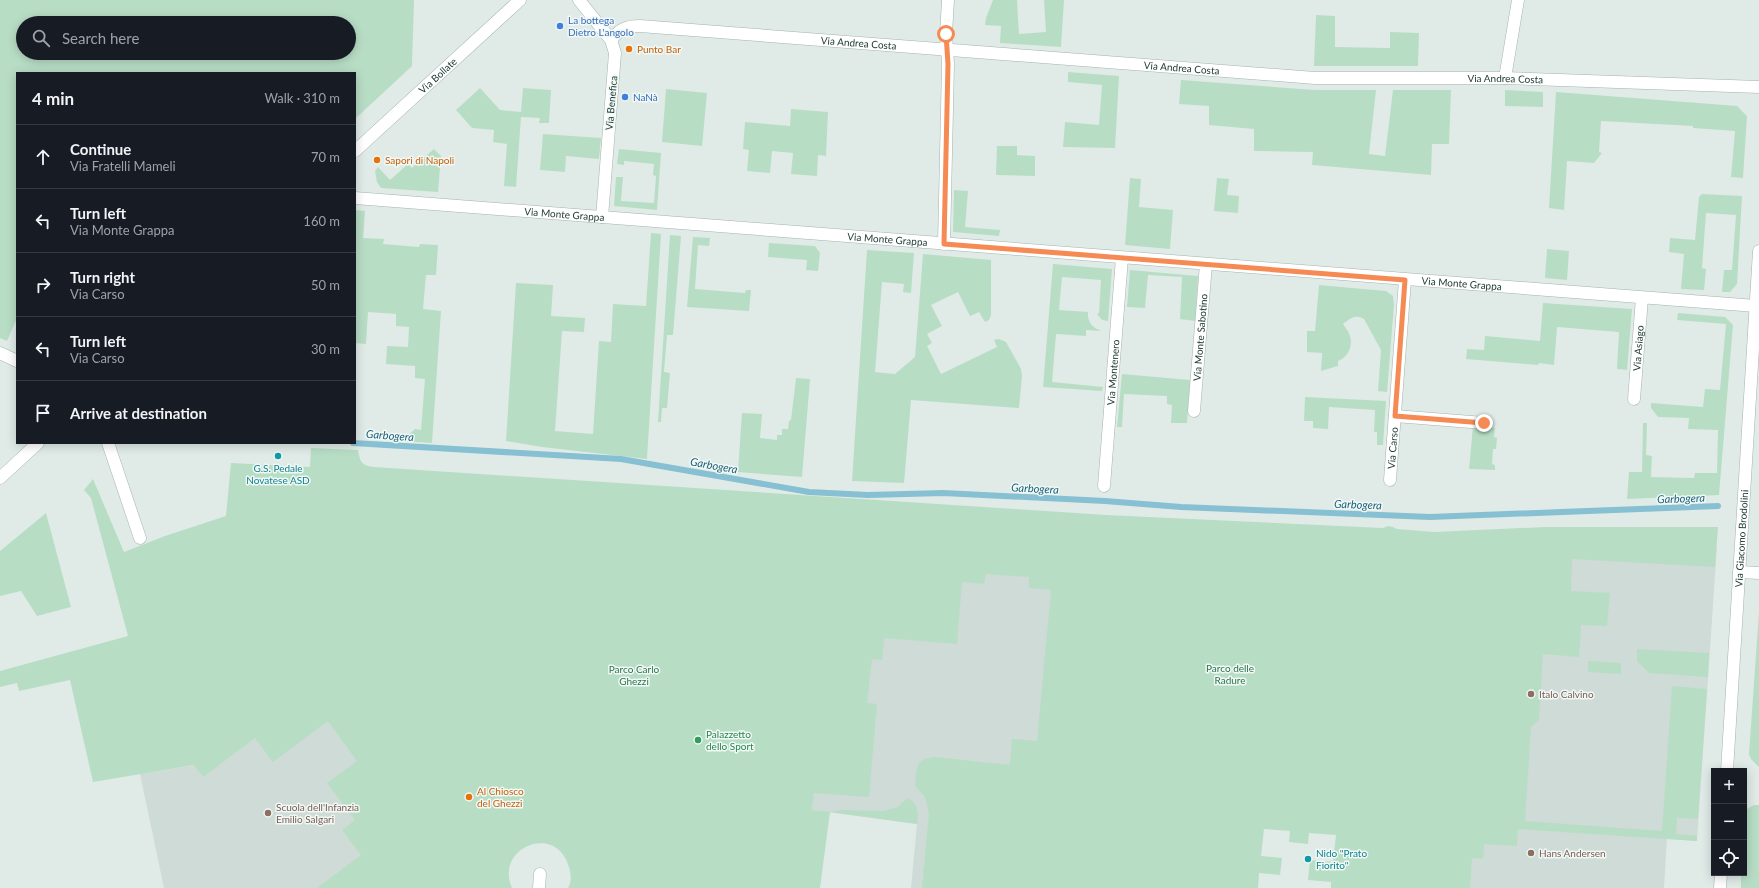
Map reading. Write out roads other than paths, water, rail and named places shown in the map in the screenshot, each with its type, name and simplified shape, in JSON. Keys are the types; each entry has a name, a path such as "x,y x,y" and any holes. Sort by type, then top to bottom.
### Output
{"street":[{"name":"Via Bollate","path":"356,151 520,0"},
{"name":"Via Benefica","path":"579,0 611,40 615,53 602,218"},
{"path":"944,244 946,34 948,0"},
{"path":"1505,78 1518,0"},
{"name":"Via Andrea Costa","path":"611,40 624,27 640,26 1315,78 1505,78 1759,87"},
{"name":"Via Monte Grappa","path":"356,198 1756,306"},
{"name":"Via Giacomo Brodolini","path":"1727,768 1759,251"},
{"name":"Via Montenero","path":"1104,486 1122,258"},
{"name":"Via Monte Sabotino","path":"1194,411 1206,264"},
{"name":"Via Carso","path":"1390,480 1405,280"},
{"name":"Via Asiago","path":"1634,399 1642,298"},
{"path":"0,354 16,361"},
{"name":"Via Carso","path":"1395,416 1484,423"},
{"path":"0,478 37,444"},
{"path":"108,444 140,538"},
{"path":"1739,572 1759,573"},
{"path":"539,888 540,874"},
{"path":"1720,888 1721,876"}],"waterway":[{"name":"Garbogera","path":"356,443 621,459 809,492 868,495 943,493 1105,501 1181,507 1430,517 1718,506"}],"place":[{"name":"La bottega Dietro L'angolo","path":"560,26"},
{"name":"Punto Bar","path":"629,49"},
{"name":"NaNà","path":"625,97"},
{"name":"Sapori di Napoli","path":"377,160"},
{"name":"G.S. Pedale Novatese ASD","path":"278,456"},
{"name":"Italo Calvino","path":"1531,694"},
{"name":"Palazzetto dello Sport","path":"698,740"},
{"name":"Al Chiosco del Ghezzi","path":"469,797"},
{"name":"Scuola dell'Infanzia Emilio Salgari","path":"268,813"},
{"name":"Hans Andersen","path":"1531,853"},
{"name":"Nido \"Prato Fiorito\"","path":"1308,859"}],"park label":[{"name":"Parco Carlo Ghezzi","path":"634,674"},
{"name":"Parco delle Radure","path":"1230,674"}]}
